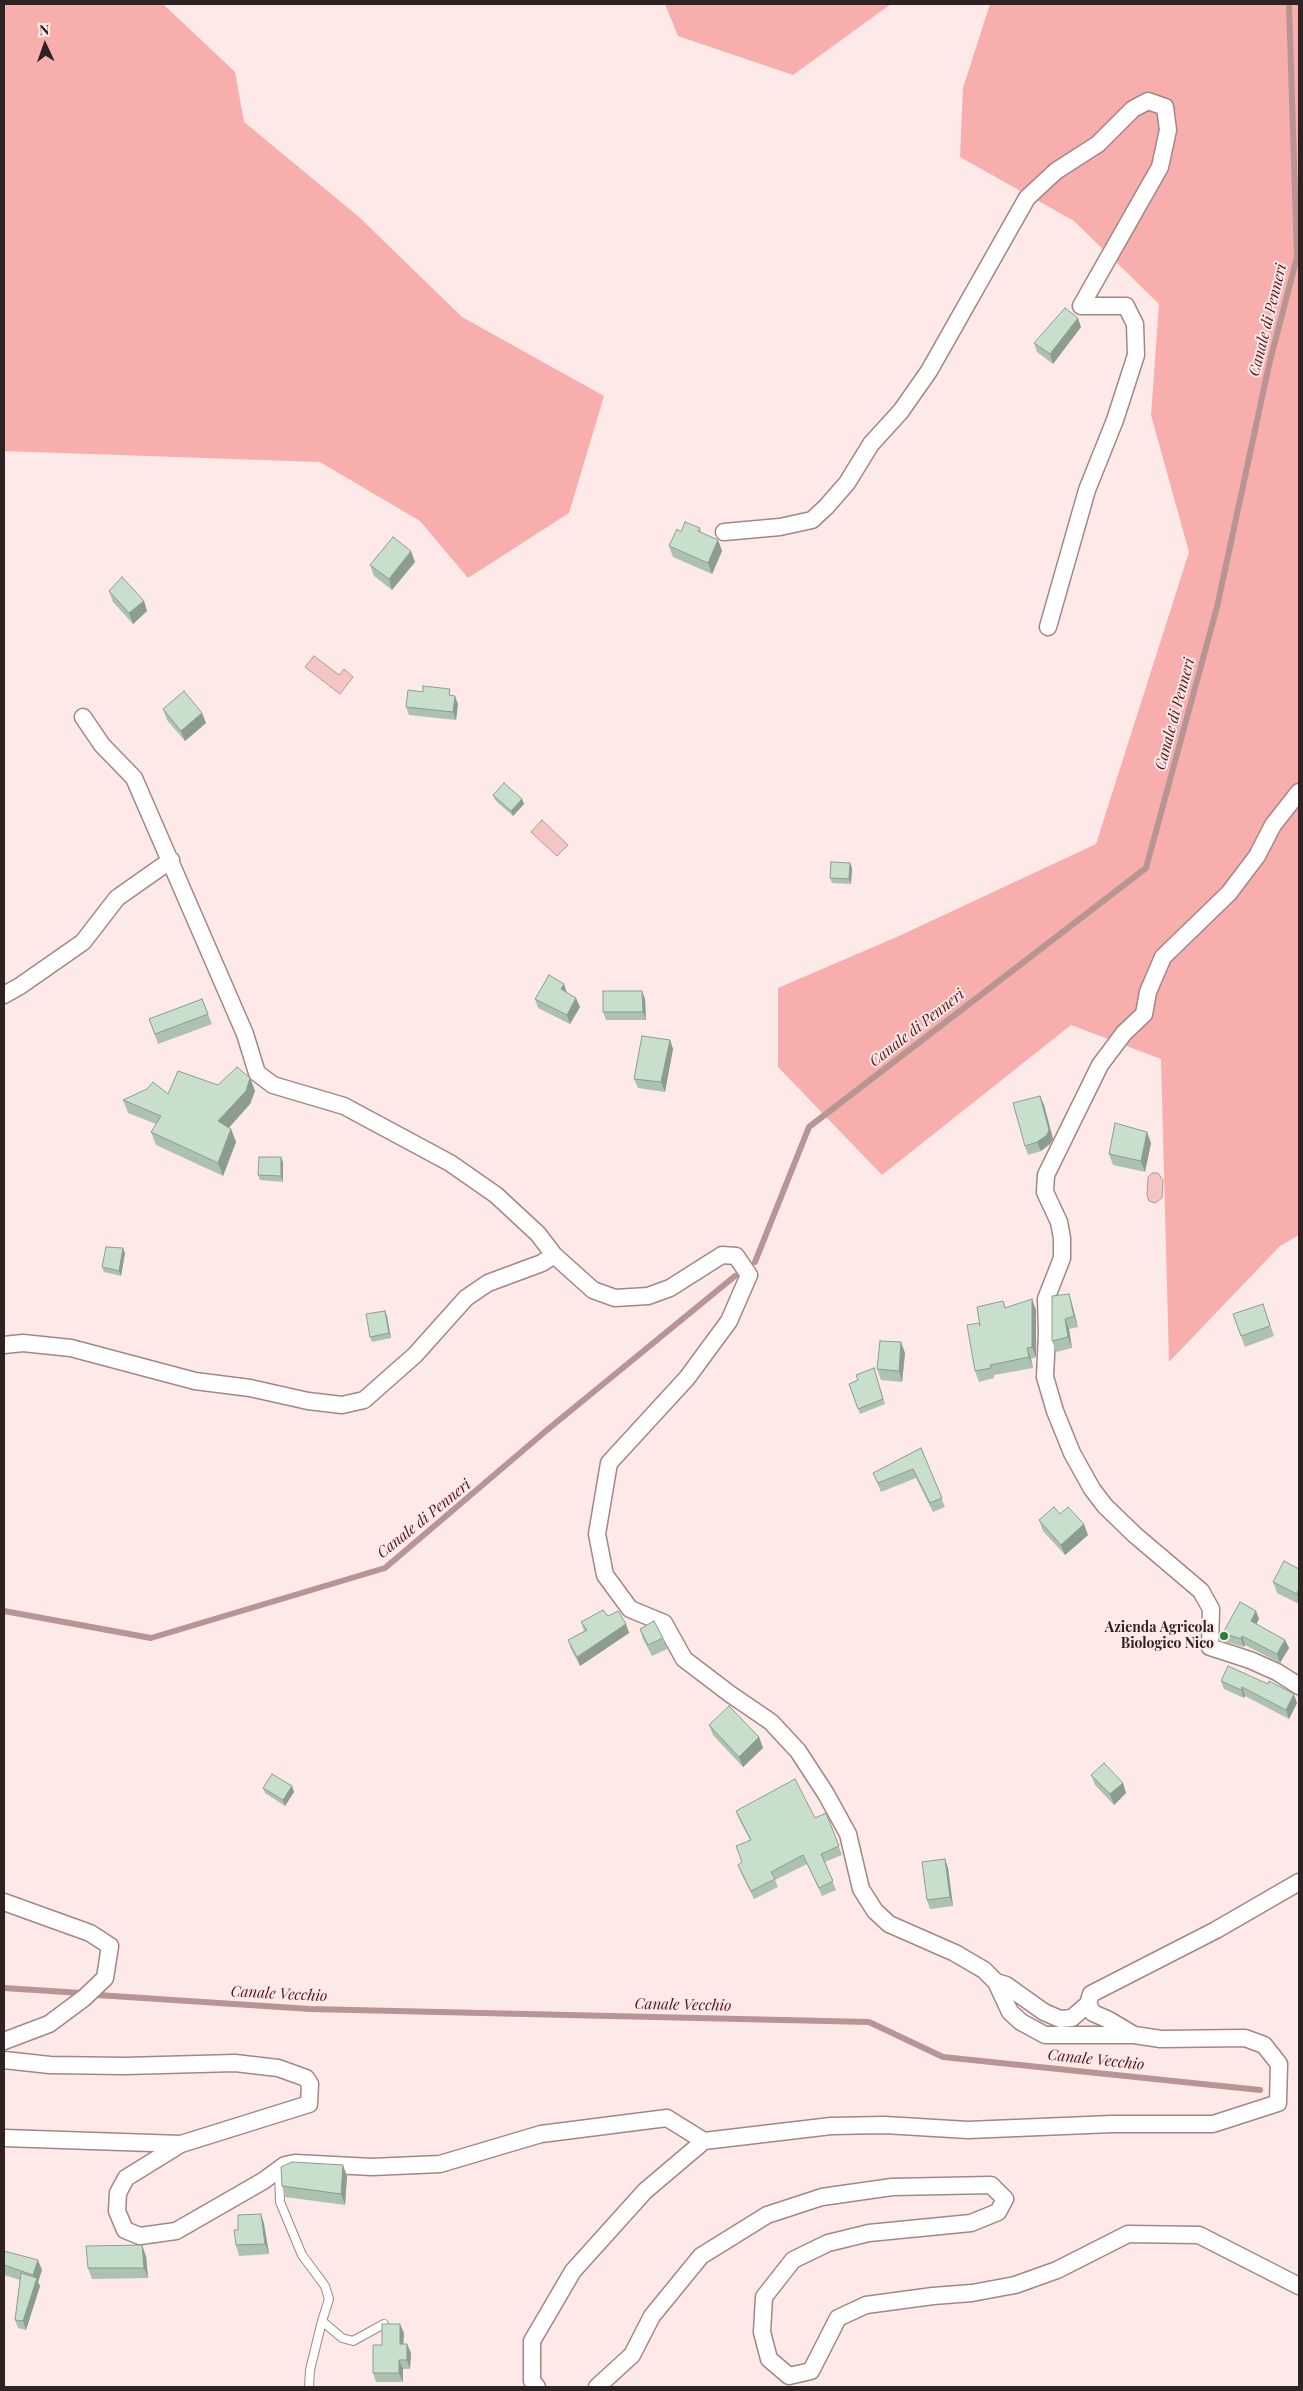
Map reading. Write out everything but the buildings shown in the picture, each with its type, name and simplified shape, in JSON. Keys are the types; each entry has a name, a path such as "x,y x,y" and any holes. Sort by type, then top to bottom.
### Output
{"street":[{"path":"724,532 780,527 812,520 826,507 847,484 871,444 901,410 929,371 1027,198 1056,171 1098,144 1133,109 1148,101 1165,106 1168,130 1160,167 1081,306 1126,306 1135,324 1136,355 1115,420 1086,490 1048,626"},
{"path":"83,717 102,745 134,778 245,1034 258,1073 273,1086 344,1106 450,1163 496,1195 538,1234 554,1254 593,1290 615,1298 648,1296 670,1288 722,1256 736,1256 750,1275 729,1322 692,1371 609,1463 597,1534 605,1574 630,1610 664,1623 684,1659 771,1722 798,1751 826,1794 848,1834 861,1889 875,1911 889,1924 955,1953 984,1970 996,1982 1010,2012 1021,2022 1045,2036 1134,2035 1161,2039 1245,2038 1264,2045 1279,2064 1278,2103 1213,2124 1112,2124 968,2130 885,2125 831,2126 704,2141 645,2191 573,2271 532,2341 532,2381 537,2387"},
{"path":"1299,792 1274,825 1257,856 1229,893 1163,957 1148,992 1144,1014 1124,1033 1100,1065 1046,1175 1045,1192 1059,1222 1062,1238 1062,1258 1046,1299 1046,1377 1055,1411 1072,1454 1092,1489 1105,1506 1135,1535 1201,1591 1211,1609 1210,1647 1250,1660 1299,1686"},
{"path":"4,994 20,986 83,942 117,898 171,860"},
{"path":"4,1346 23,1343 71,1348 195,1381 250,1388 308,1401 342,1405 364,1400 415,1355 466,1298 488,1283 542,1263 554,1254"},
{"path":"996,1982 1006,1984 1044,2012 1060,2019 1072,2018 1088,2004 1091,1994 1216,1930 1299,1882"},
{"path":"4,1902 90,1933 110,1946 105,1978 84,1998 49,2024 4,2041"},
{"path":"1088,2004 1093,2013 1134,2035"},
{"path":"4,2060 50,2065 116,2066 235,2063 278,2068 306,2078 310,2084 309,2104 180,2144 126,2178 118,2193 117,2211 125,2230 140,2236 176,2231 263,2181 285,2164 372,2167 440,2164 541,2134 667,2118 704,2141"},
{"path":"4,2138 180,2144"},
{"path":"597,2387 632,2355 652,2316 700,2256 767,2215 822,2197 892,2187 991,2185 1005,2198 998,2212 971,2223 868,2233 828,2243 793,2260 764,2297 762,2332 770,2359 789,2376 811,2371 838,2318 866,2306 933,2296 972,2293 1015,2285 1057,2270 1128,2234 1199,2235 1299,2286"}],"lane":[{"path":"279,2170 280,2202 302,2255 325,2286 329,2299 310,2370 309,2387"},
{"path":"322,2321 342,2338 353,2341 384,2324"}],"shaded area":[{"path":"4,4 163,4 235,72 244,122 359,217 462,317 604,396 569,513 468,578 420,521 320,462 4,451"},
{"path":"665,4 891,4 793,75 678,36"},
{"path":"990,4 1299,4 1299,1235 1280,1246 1169,1362 1161,1059 1071,1025 882,1175 778,1067 778,988 899,936 1096,844 1189,552 1151,415 1159,304 1074,221 960,157 963,88"},
{"path":"314,656 339,675 344,669 353,677 340,694 305,667"},
{"path":"542,820 568,845 557,856 531,832"},
{"path":"1152,1173 1158,1173 1163,1180 1162,1198 1155,1203 1149,1201 1147,1195 1148,1177"}],"waterway":[{"name":"Canale di Penneri","path":"755,1262 809,1127 1146,868 1217,607 1269,365 1297,257 1289,4"},
{"name":"Canale di Penneri","path":"4,1611 151,1638 385,1568 547,1430 735,1276"},
{"name":"Canale Vecchio","path":"4,1988 81,1993"},
{"name":"Canale Vecchio","path":"97,1995 310,2009 869,2022 943,2057 1260,2090"}],"place":[{"name":"Azienda Agricola Biologico Nico","path":"1224,1636"}]}
